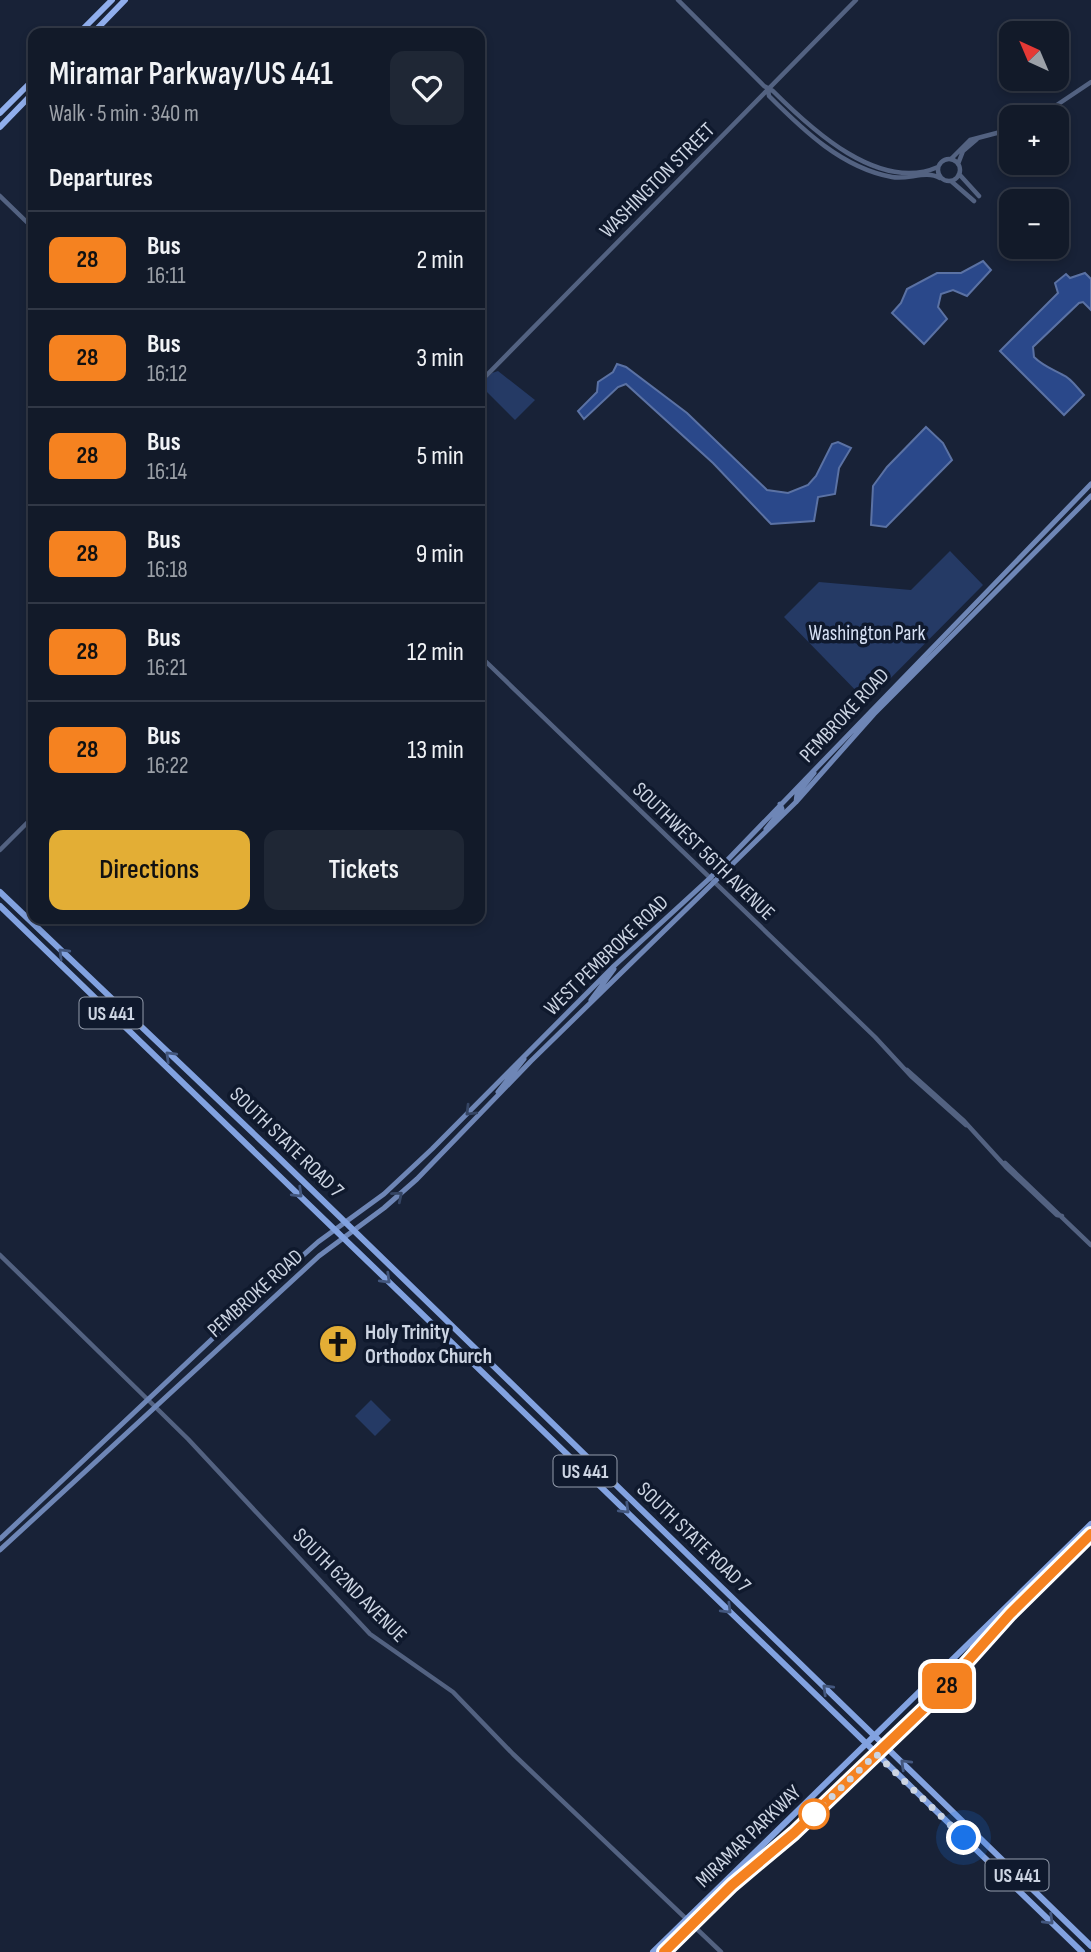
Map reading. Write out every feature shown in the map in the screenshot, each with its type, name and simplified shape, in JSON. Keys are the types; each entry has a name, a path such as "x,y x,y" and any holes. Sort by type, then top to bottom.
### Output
{"highway":[{"path":"84,28 113,0"},
{"path":"98,28 125,0"},
{"path":"0,113 28,85"},
{"path":"0,127 28,98"}],"main road":[{"name":"PEMBROKE ROAD","path":"712,880 780,804 1091,484"},
{"path":"1072,514 1091,490"},
{"name":"PEMBROKE ROAD","path":"712,880 796,802 874,715 1091,496"},
{"path":"953,635 956,626 978,604 982,595"},
{"path":"922,666 944,634"},
{"path":"796,802 797,794 812,778 814,769"},
{"path":"765,832 782,809 780,804"},
{"name":"WEST PEMBROKE ROAD","path":"524,1056 614,966 712,880"},
{"name":"WEST PEMBROKE ROAD","path":"531,1061 712,880"},
{"name":"SOUTH STATE ROAD 7","path":"0,891 28,919"},
{"name":"SOUTH STATE ROAD 7","path":"0,906 1082,1952"},
{"name":"SOUTH STATE ROAD 7","path":"33,924 345,1222 1091,1946"},
{"path":"623,970 626,960 646,938"},
{"path":"589,1004 595,992 612,975 614,966"},
{"path":"69,973 89,979"},
{"path":"80,984 97,987"},
{"path":"531,1061 536,1048 557,1023"},
{"name":"PEMBROKE ROAD","path":"0,1539 312,1247 403,1177 524,1056"},
{"path":"497,1096 505,1082 520,1066 524,1056"},
{"name":"PEMBROKE ROAD","path":"0,1549 319,1256 417,1180 531,1061"},
{"path":"180,1078 188,1082 197,1080"},
{"path":"190,1088 198,1086 206,1089"},
{"path":"204,1362 207,1355 239,1325 240,1313"},
{"path":"457,1347 480,1353"},
{"path":"506,1394 524,1397"},
{"path":"520,1407 537,1410"},
{"path":"10,1540 54,1496 57,1486"},
{"path":"971,1658 973,1647 1008,1604 1091,1524"},
{"path":"971,1658 1010,1614 1091,1534"},
{"path":"688,1571 700,1576 707,1575"},
{"path":"699,1581 717,1585"},
{"name":"MIRAMAR PARKWAY","path":"664,1952 689,1922 1008,1604"},
{"name":"MIRAMAR PARKWAY","path":"653,1952 794,1833 950,1684 971,1658"},
{"path":"982,1856 1002,1859"},
{"path":"997,1871 1015,1872"}],"street":[{"path":"678,0 768,90 773,91 812,129 838,148 890,170 914,172 938,167"},
{"name":"WASHINGTON STREET","path":"485,377 856,0"},
{"path":"1057,105 1091,82"},
{"path":"768,90 769,96 810,136 835,154 888,177 914,178 933,174 951,181 974,201"},
{"path":"940,178 938,167 942,161 951,159 966,142 999,132"},
{"path":"979,196 959,174 958,164 963,151 981,137"},
{"path":"951,159 958,164"},
{"path":"951,181 959,174"},
{"path":"0,196 28,223"},
{"name":"SOUTHWEST 56TH AVENUE","path":"485,661 907,1069 911,1076 1091,1245"},
{"path":"0,850 28,822"},
{"name":"SOUTH 62ND AVENUE","path":"0,1255 155,1405 370,1634 396,1655 453,1692 513,1754 721,1952"}],"green space":[{"path":"498,371 535,400 515,420 485,390 485,380"},
{"name":"Washington Park","path":"950,551 983,585 867,702 784,617 819,582 911,590"},
{"path":"371,1400 391,1420 375,1436 355,1416"}],"shaded area":[{"path":"983,261 991,270 967,296 953,290 941,294 938,307 947,319 924,344 892,313 901,303 907,289 937,273 961,273"},
{"path":"1085,273 1091,279 1091,310 1083,302 1079,303 1033,347 1034,357 1069,379 1084,395 1064,415 1000,351 1058,293 1055,283 1066,274 1070,278"},
{"path":"617,364 626,367 687,413 767,490 788,493 808,485 816,476 832,444 838,442 851,448 839,468 835,494 818,497 814,521 771,524 713,463 626,384 618,387 584,419 578,411 597,392 598,382 613,372"},
{"path":"926,427 943,443 952,460 886,527 871,525 873,486 887,467"}],"bus line":[{"name":"28","path":"664,1952 732,1885 794,1833 950,1684 1010,1614 1091,1534"}],"place":[{"name":"Holy Trinity Orthodox Church","path":"338,1344"}],"route":[{"path":"814,1814 876,1754 964,1838"}]}
